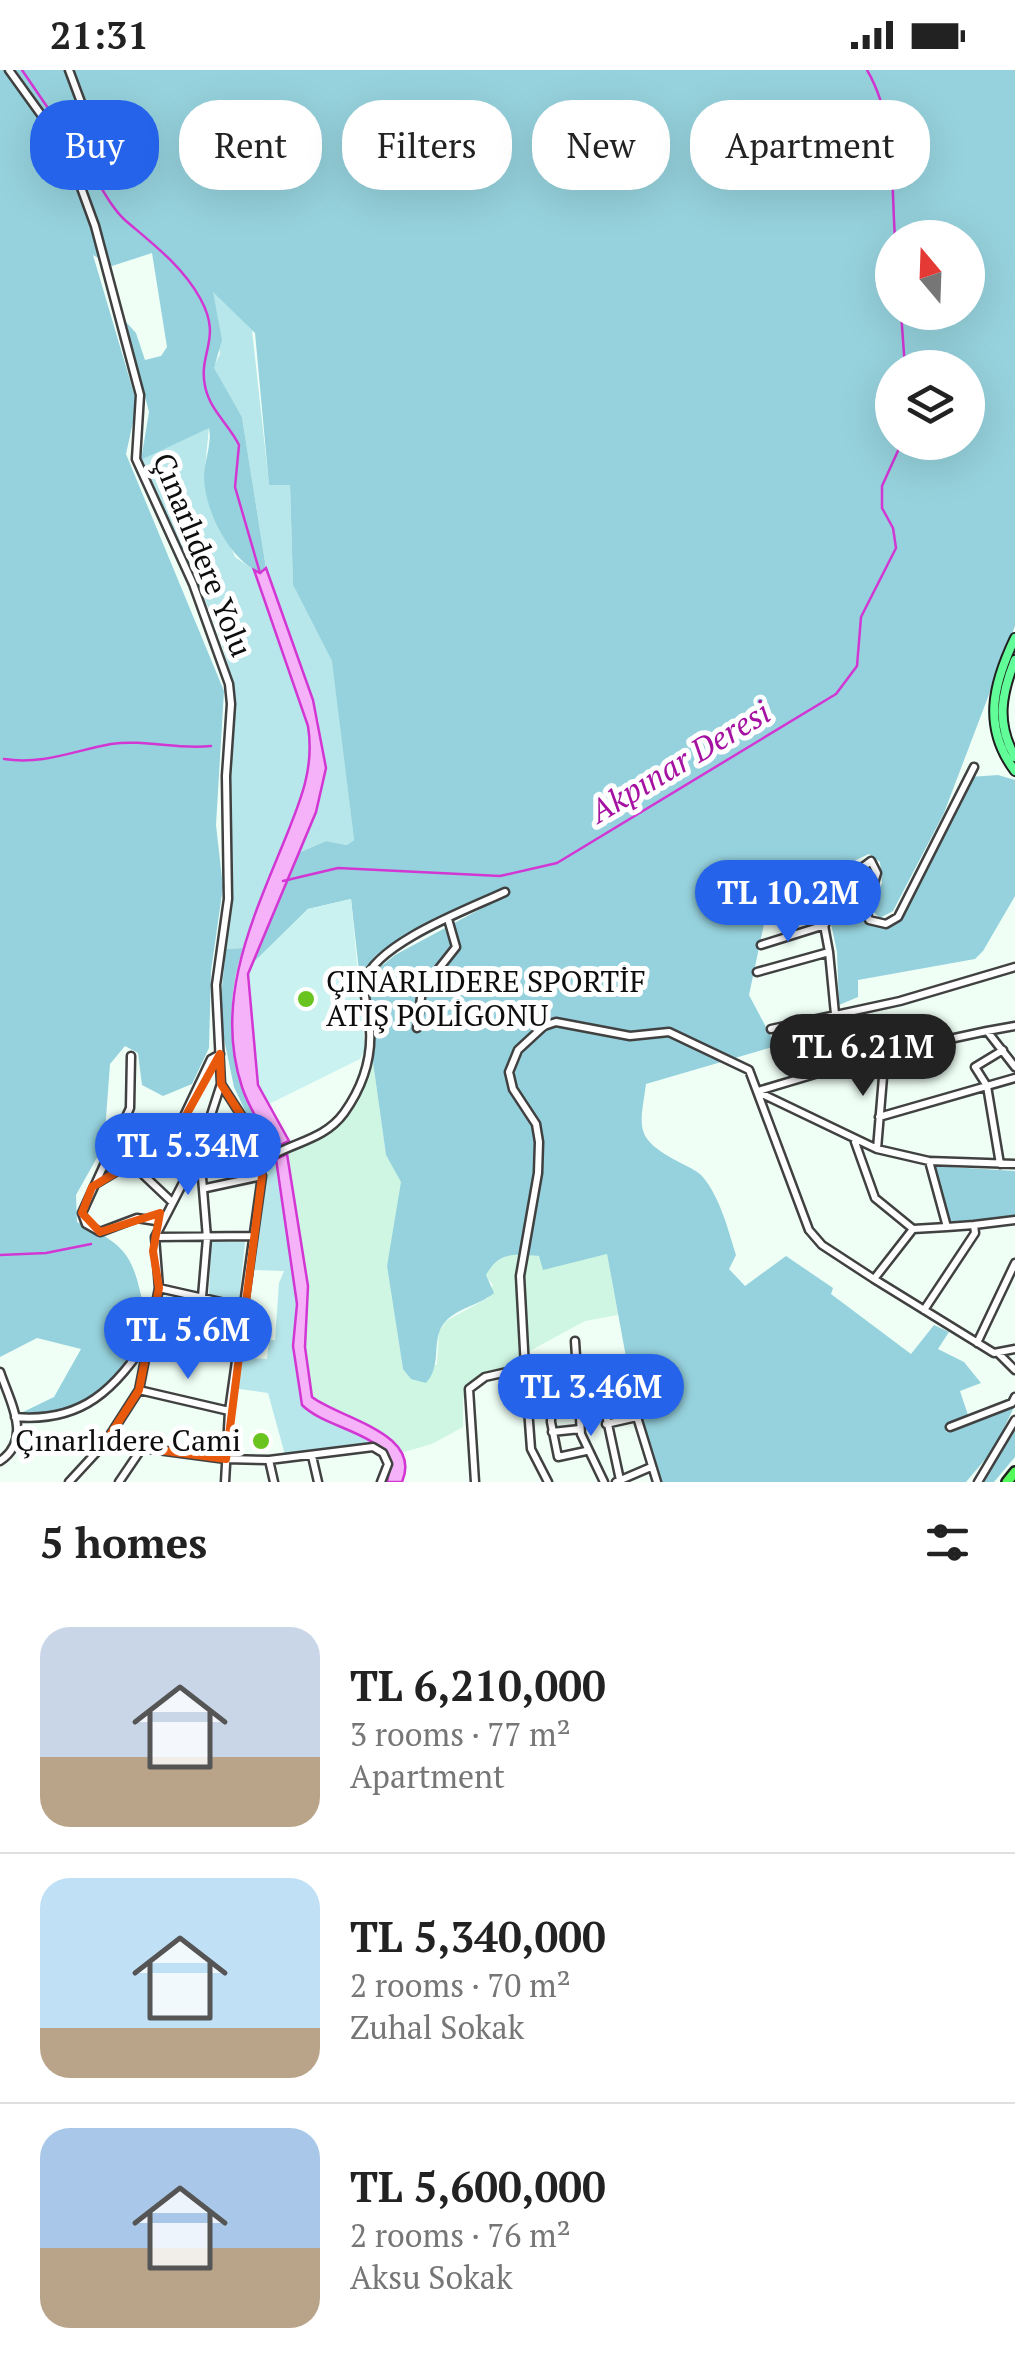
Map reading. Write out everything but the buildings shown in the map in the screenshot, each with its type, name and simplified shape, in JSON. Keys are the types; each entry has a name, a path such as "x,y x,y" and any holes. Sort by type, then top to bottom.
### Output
{"highway":[{"path":"1007,1482 1015,1472"}],"main road":[{"path":"1015,638 997,682 992,712 1000,746 1015,771"},
{"path":"1015,660 1004,687 1001,712 1005,737 1015,758"}],"street":[{"name":"Çınarlıdere Yolu","path":"9,70 31,100"},
{"path":"69,70 80,100"},
{"name":"Çınarlıdere Yolu","path":"81,190 135,372 141,403 136,459 183,560 229,684 228,899 215,1004 221,1084"},
{"path":"840,1066 829,952 815,877 863,867 870,861 877,872 866,910 869,920 886,924 898,917 974,768"},
{"path":"260,1164 276,1152 322,1134 344,1112 368,1062 367,976 391,950 505,892"},
{"path":"417,1028 428,980 454,951 448,919"},
{"path":"760,945 825,925"},
{"path":"757,972 829,952"},
{"path":"771,1029 900,1001 1015,967"},
{"path":"548,1482 531,1449 520,1276 538,1174 539,1142 536,1124 512,1089 510,1072 518,1050 544,1026 556,1022 630,1036 668,1032 749,1070 810,1230 822,1245 999,1353 1015,1370"},
{"path":"756,1091 884,1053 1015,1026"},
{"path":"987,1031 1015,1067"},
{"path":"1000,1164 987,1086 974,1067 1003,1050"},
{"path":"877,1148 884,1053"},
{"path":"92,1187 167,1143 181,1128 211,1059 220,1054"},
{"path":"131,1056 130,1108 82,1213 90,1228 100,1232 137,1218 162,1222"},
{"path":"880,1117 1015,1078"},
{"path":"221,1084 250,1128 262,1176 230,1410 226,1482"},
{"path":"69,1482 105,1443 139,1390 159,1288 153,1252 155,1238 199,1152 221,1084"},
{"path":"756,1091 855,1142 928,1160 1015,1164"},
{"path":"855,1142 875,1198 913,1229 1015,1220"},
{"path":"199,1152 206,1188 202,1297"},
{"path":"928,1160 948,1227"},
{"path":"133,1164 172,1202"},
{"path":"206,1188 262,1176"},
{"path":"924,1310 974,1236 974,1225"},
{"path":"874,1278 913,1229"},
{"path":"155,1238 253,1236"},
{"path":"977,1343 1015,1262"},
{"path":"159,1288 243,1306"},
{"path":"154,1327 238,1344"},
{"path":"15,1416 49,1419 80,1408 116,1382 154,1327"},
{"path":"575,1341 580,1429 586,1451 604,1482"},
{"path":"999,1353 1015,1349"},
{"path":"475,1482 470,1389 485,1377 525,1368 551,1378 600,1387 618,1481 651,1468"},
{"path":"0,1372 3,1393 15,1416 17,1444 0,1460"},
{"path":"551,1378 552,1432 558,1458 586,1451"},
{"path":"139,1390 230,1410"},
{"path":"950,1427 1012,1403 1015,1397"},
{"path":"606,1424 637,1417 658,1482"},
{"path":"978,1482 1015,1420"},
{"path":"552,1432 580,1429"},
{"path":"105,1443 226,1459 269,1460 373,1447 388,1464 381,1482"},
{"path":"121,1481 142,1448"},
{"path":"312,1456 318,1482"},
{"path":"269,1460 274,1482"}],"highlighted area":[{"path":"220,1054 221,1084 250,1129 262,1176 226,1459 105,1443 139,1390 159,1288 153,1251 160,1213 100,1232 82,1213 92,1187 174,1137"}],"green space":[{"path":"373,1062 386,1155 402,1182 387,1266 403,1369 437,1365 439,1332 446,1321 488,1298 493,1285 485,1275 491,1265 514,1252 539,1256 544,1269 607,1254 618,1315 585,1321 526,1353 511,1366 481,1379 463,1399 463,1427 432,1444 397,1454 309,1400 281,1156 330,1134 351,1112"}],"shaded area":[{"path":"0,70 1015,70 1015,626 944,813 893,911 880,918 871,910 882,883 880,862 869,854 843,866 788,871 771,880 763,893 764,924 749,995 776,1046 646,1084 642,1121 652,1145 696,1171 708,1184 736,1255 729,1269 745,1286 786,1256 833,1288 831,1294 911,1354 934,1325 949,1332 938,1349 964,1362 981,1383 960,1391 968,1415 945,1424 946,1432 1015,1405 994,1449 966,1482 660,1482 633,1395 607,1254 543,1270 539,1256 502,1258 486,1275 494,1293 445,1322 438,1336 434,1368 426,1383 411,1379 403,1369 387,1266 401,1182 386,1155 373,1062 370,986 379,968 395,955 510,893 501,891 388,946 375,956 360,980 351,899 308,909 253,963 296,854 326,841 347,845 354,840 332,661 293,585 290,485 269,485 255,333 213,292 222,340 214,368 242,417 266,568 260,573 238,557 214,518 204,475 209,428 141,460 149,412 126,322 136,333 145,360 161,356 167,347 152,253 112,266 93,255 137,404 126,454 224,691 216,825 223,887 211,971 209,1048 192,1084 163,1096 142,1085 138,1053 125,1046 110,1064 104,1145 76,1195 77,1222 122,1250 134,1271 148,1323 138,1343 113,1377 82,1401 43,1413 21,1413 54,1397 81,1349 37,1338 0,1357"},
{"path":"211,289 252,330 269,484 290,485 293,585 333,662 354,840 347,845 326,841 296,854 316,812 319,722 266,568 242,417 213,368 220,354"},
{"path":"209,427 204,478 235,557 254,570 308,726 309,752 298,809 243,948 226,949 231,880 232,680 204,597 141,460"},
{"path":"266,568 313,700 326,768 316,812 248,974 258,1085 289,1141 274,1148 242,1087 234,1055 234,993 259,903 304,786 310,742 308,726 254,570 260,573"},
{"path":"998,775 1015,780 1015,896 983,951 975,959 858,980 858,997 839,1005 837,952 822,881 869,871 866,910 875,924 898,917 969,777"},
{"name":"ÇINARLIDERE SPORTİF ATIŞ POLİGONU","path":"351,899 365,1050 360,1059 269,1104 258,1085 248,974 253,963 308,909"},
{"path":"243,948 232,1002 232,1027 241,1076 274,1148 265,1154 234,1087 219,1015 226,949"},
{"path":"287,1154 308,1286 305,1347 312,1397 390,1439 401,1451 405,1465 402,1482 387,1482 391,1463 375,1444 302,1405 293,1346 297,1304 276,1159"},
{"path":"281,1156 307,1396 387,1442 285,1455 268,1393 232,1388 236,1357 267,1359 269,1340 275,1340 279,1283 284,1271 253,1270 268,1170"},
{"path":"934,1166 1015,1171 1015,1217 951,1222"},
{"path":"211,1242 245,1242 239,1302 209,1294"},
{"path":"1015,1428 1015,1457 994,1482 984,1482"}],"waterway":[{"path":"22,70 42,100"},
{"name":"Akpınar Deresi","path":"867,70 888,130 894,220"},
{"path":"103,190 120,215 185,276 207,312 210,335 205,386 211,403 239,445 235,487 260,573"},
{"name":"Akpınar Deresi","path":"902,330 904,350"},
{"name":"Akpınar Deresi","path":"283,881 338,868 500,876 557,863 836,694 857,666 861,617 896,548 893,528 882,508 882,486 894,460"},
{"path":"4,759 45,759 124,743 211,746"},
{"path":"0,1255 46,1253 91,1244"}],"place":[{"name":"ÇINARLIDERE SPORTİF ATIŞ POLİGONU","path":"306,999"},
{"name":"Çınarlıdere Cami","path":"261,1441"}]}
